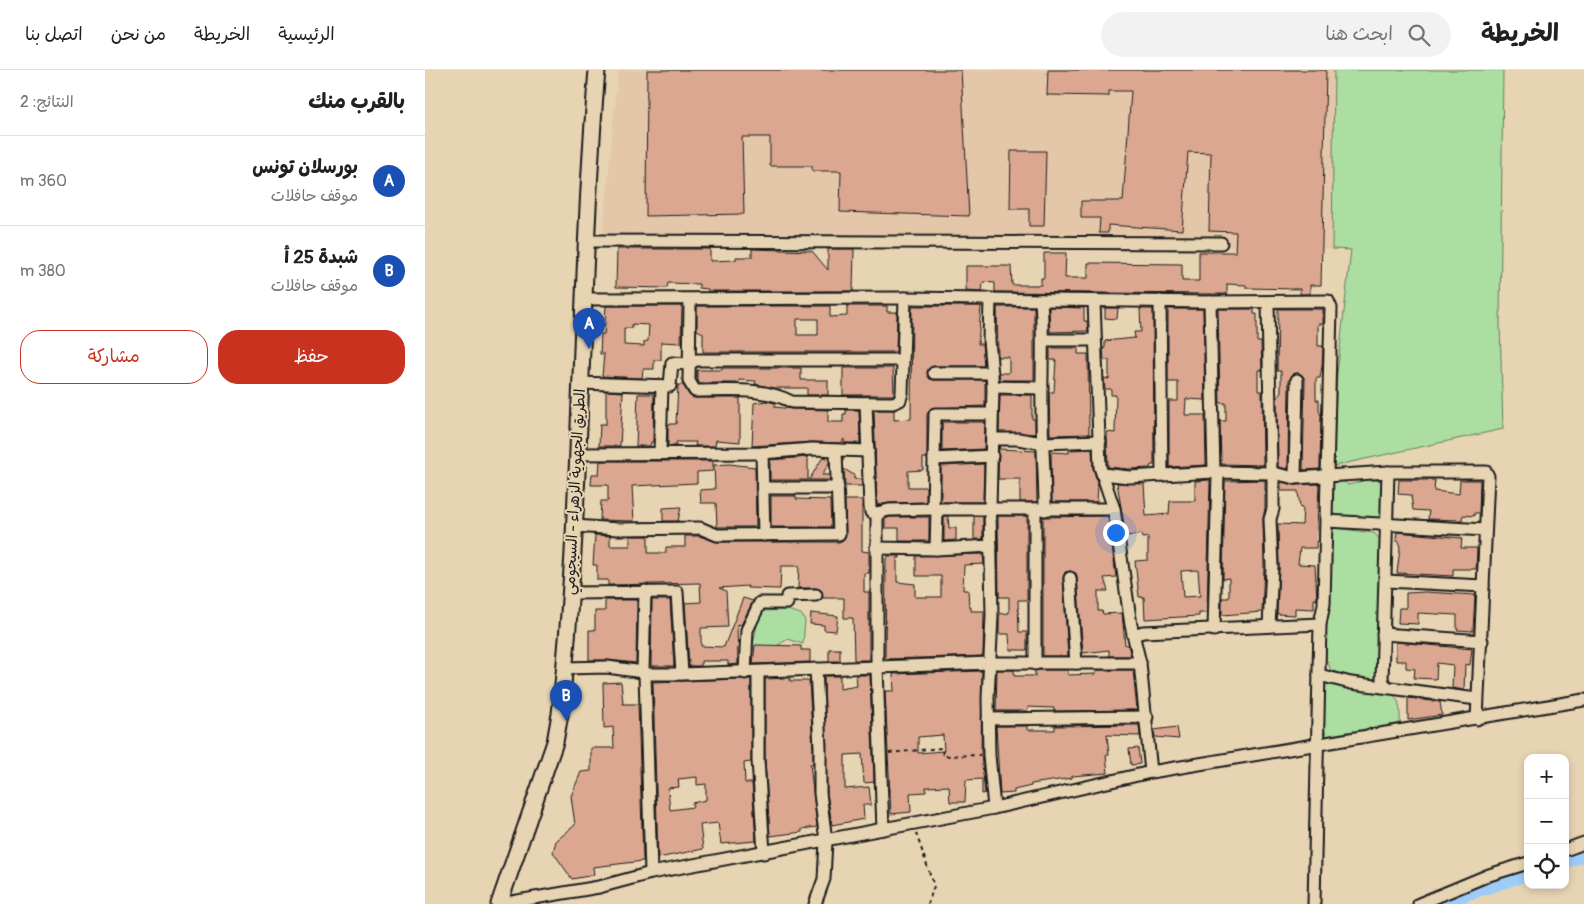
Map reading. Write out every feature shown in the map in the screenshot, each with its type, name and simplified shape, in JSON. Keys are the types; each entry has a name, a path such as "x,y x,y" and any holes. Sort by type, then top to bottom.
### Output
{"main road":[{"name":"الطريق الجهوية الزهراء - السيجومي","path":"499,904 555,742 565,668 578,454 583,299 597,70"}],"street":[{"path":"587,240 1221,244"},
{"path":"690,300 689,380 695,391 742,390 778,394 792,402 893,403 899,400 902,394 905,298"},
{"path":"583,299 905,298 1209,302 1328,300 1331,303 1327,520 1324,604 1320,624 1317,745 1318,815 1314,904"},
{"path":"990,299 989,340 993,387 993,439 990,508 991,663 988,685 989,755 994,808"},
{"path":"1035,664 1040,509 1046,469 1043,443 1042,388 1044,340 1041,300"},
{"path":"1094,300 1100,467 1114,509 1133,635 1140,663 1147,717 1151,772"},
{"path":"1160,301 1162,475"},
{"path":"1209,302 1216,473 1214,630"},
{"path":"1268,302 1273,473 1273,509 1270,519 1272,567 1269,626"},
{"path":"1044,340 1095,340"},
{"path":"580,383 670,386 671,363 689,364 697,360 902,360"},
{"path":"934,373 992,373"},
{"path":"1295,478 1297,380"},
{"path":"660,452 662,386"},
{"path":"993,387 1042,388"},
{"path":"866,403 871,512 990,508 1114,509"},
{"path":"936,549 935,414 992,414"},
{"path":"993,439 1018,439 1043,443 1100,441"},
{"path":"578,454 660,452 762,453 812,449 868,451"},
{"path":"574,526 617,529 700,528 717,535 839,534 836,451"},
{"path":"762,453 764,535"},
{"path":"934,460 992,456"},
{"path":"1103,474 1129,477 1216,473 1273,473 1295,478 1327,474 1388,472 1486,472 1488,476 1482,641 1477,719"},
{"path":"1386,686 1383,681 1383,634 1387,581 1388,472"},
{"path":"763,488 838,488"},
{"path":"877,513 877,668 883,829"},
{"path":"1327,520 1485,530"},
{"path":"876,548 936,549 991,546"},
{"path":"1070,578 1076,663"},
{"path":"1387,581 1483,586"},
{"path":"645,591 644,673 651,873"},
{"path":"569,592 645,591 675,592 678,594 683,674"},
{"path":"745,673 747,630 759,602 787,603 787,596 816,595"},
{"path":"1133,635 1143,632 1320,624"},
{"path":"1383,634 1482,641"},
{"path":"565,668 607,667 644,673 683,674 759,673 816,668 877,668 991,663 1140,663"},
{"path":"815,904 824,879 826,840 820,793 821,747 816,668"},
{"path":"759,673 758,760 764,853"},
{"path":"1319,675 1351,683 1477,699"},
{"path":"499,904 599,887 651,873 994,808 1151,772 1584,700"},
{"path":"989,719 1147,717"},
{"path":"1569,849 1584,843"},
{"path":"1419,904 1489,875 1524,864"}],"path":[{"path":"880,754 942,748 943,756 989,755"},
{"path":"913,824 934,886 928,904"}],"shaded area":[{"path":"618,70 1334,70 1332,249 603,238"}],"green space":[{"path":"1334,70 1503,70 1500,324 1503,429 1333,466 1337,374 1351,250 1332,249"},
{"path":"1369,479 1386,482 1383,518 1362,523 1339,519 1336,515 1326,511 1322,487 1333,482 1345,482 1348,485"},
{"path":"1335,528 1374,533 1384,544 1378,685 1358,678 1332,674 1328,662 1321,657 1330,535"},
{"path":"787,610 801,614 805,620 803,644 788,639 767,652 752,649 760,611"},
{"path":"1326,679 1376,688 1393,695 1399,705 1400,727 1327,739 1323,725 1322,709 1322,693"}],"building":[{"path":"647,70 961,70 969,216 840,212 841,171 812,171 812,166 770,166 770,137 742,137 744,214 646,216"},
{"path":"1048,70 1326,70 1321,285 1310,285 1310,294 1300,294 1300,289 1246,288 1246,285 1227,284 1227,294 995,292 995,283 983,282 982,292 966,291 966,266 1011,266 1012,285 1041,285 1041,278 1044,278 1044,253 1066,253 1065,278 1088,278 1088,263 1182,264 1182,281 1199,281 1199,252 1235,252 1236,232 1209,231 1211,153 1188,152 1182,230 1108,225 1108,233 1099,233 1100,218 1081,218 1081,201 1123,201 1131,91 1109,91 1109,96 1047,95"},
{"path":"1011,151 1046,151 1044,226 1029,226 1029,209 1010,209"},
{"path":"617,249 710,249 710,261 736,260 736,257 752,257 752,249 812,251 828,270 828,249 854,249 853,291 708,291 708,289 699,288 699,284 668,283 667,288 616,287"},
{"path":"606,306 682,306 681,343 661,342 661,360 654,360 654,369 643,369 642,378 602,376 604,354 600,354 601,334 604,334","holes":["632,324 649,325 648,341 644,342 644,346 624,345 624,328 632,328"]},
{"path":"697,306 830,306 830,317 847,316 847,306 887,306 887,312 897,312 896,352 703,352 703,333 697,330","holes":["797,319 818,319 818,335 797,335"]},
{"path":"912,306 981,306 978,344 982,344 984,366 934,366 928,369 927,373 930,379 934,380 985,380 985,406 931,408 927,414 927,458 923,458 923,470 908,471 908,487 926,487 926,502 877,505 874,410 894,410 894,420 911,419"},
{"path":"997,307 1034,307 1034,380 1000,380 999,373 1009,373 1009,357 998,357"},
{"path":"1049,307 1084,308 1084,321 1087,321 1088,331 1050,332"},
{"path":"1105,308 1118,308 1117,319 1105,318"},
{"path":"1140,309 1153,309 1154,465 1151,465 1150,468 1129,469 1108,467 1107,432 1115,433 1116,395 1111,395 1111,389 1105,389 1104,378 1109,379 1109,360 1104,360 1103,348 1105,348 1105,341 1135,338 1134,332 1141,332"},
{"path":"1168,309 1203,309 1205,400 1186,399 1185,415 1205,415 1206,465 1169,467 1169,401 1178,401 1178,382 1168,382"},
{"path":"1218,309 1254,309 1254,314 1257,314 1257,342 1261,342 1262,370 1258,370 1258,391 1262,391 1263,465 1221,464 1220,421 1226,421 1226,403 1220,403"},
{"path":"1278,309 1323,309 1323,324 1318,324 1318,346 1323,346 1322,366 1320,378 1316,378 1316,400 1319,400 1321,415 1320,469 1303,470 1305,380 1298,373 1293,374 1289,380 1288,469 1278,467 1277,399 1281,391 1281,371 1277,371"},
{"path":"1050,348 1078,348 1078,354 1088,354 1089,434 1050,435 1049,392 1054,392 1056,360 1050,360"},
{"path":"722,368 801,368 801,380 828,380 828,395 807,395 807,388 775,388 755,384 756,381 739,380 739,383 699,383 697,370 722,370"},
{"path":"843,368 893,368 894,395 843,395"},
{"path":"678,385 683,385 689,395 695,398 740,398 740,442 716,440 715,446 695,446 696,442 676,442 676,446 668,446 668,424 676,424"},
{"path":"606,391 623,392 620,446 599,446 600,424 606,424"},
{"path":"638,394 654,394 653,442 651,442 650,446 636,446"},
{"path":"1000,395 1032,395 1032,419 1035,419 1035,434 999,432"},
{"path":"766,401 775,403 775,407 828,410 828,422 843,422 843,414 846,414 846,410 859,410 860,443 844,443 844,439 841,443 812,442 752,446 754,403"},
{"path":"942,422 985,422 984,449 942,451"},
{"path":"999,446 1000,449 1036,451 1037,502 1020,502 1020,479 998,479"},
{"path":"1092,449 1093,468 1098,485 1097,502 1052,502 1051,452 1069,453 1069,450"},
{"path":"808,457 808,480 770,480 770,460"},
{"path":"823,457 829,459 829,463 822,475 829,475 830,480 809,480"},
{"path":"600,461 713,461 713,471 697,472 697,483 632,486 634,521 600,520 601,501 608,501 608,485 591,485 592,474 599,474"},
{"path":"729,464 755,467 756,527 717,527 716,503 701,503 700,490 715,489 714,465"},
{"path":"984,464 983,502 941,502 941,466"},
{"path":"844,469 854,475 854,479 861,479 862,486 845,486"},
{"path":"1210,480 1207,613 1199,613 1199,616 1145,619 1144,597 1139,597 1135,561 1148,560 1148,537 1143,538 1142,534 1126,536 1117,483 1144,484 1146,516 1169,514 1170,501 1195,501 1195,481","holes":["1198,570 1200,596 1183,597 1181,571"]},
{"path":"1265,480 1262,612 1222,615 1222,598 1229,598 1229,578 1223,579 1225,481"},
{"path":"1399,480 1435,480 1434,491 1459,494 1460,480 1480,480 1479,513 1474,513 1474,516 1463,515 1462,520 1428,519 1429,511 1413,510 1411,495 1398,494"},
{"path":"1281,482 1295,485 1319,484 1316,548 1300,548 1298,564 1315,565 1317,600 1314,599 1314,609 1295,608 1295,615 1277,614 1278,524 1302,525 1303,508 1300,508 1298,491 1281,491"},
{"path":"771,496 796,496 796,499 830,500 831,527 771,527"},
{"path":"845,500 862,500 862,551 869,552 869,573 864,573 864,592 869,592 869,660 854,660 853,618 844,618 844,598 823,598 822,591 816,588 798,588 799,566 781,566 780,589 747,588 748,586 719,588 726,591 728,627 701,628 701,646 724,647 743,598 753,601 741,625 737,624 738,664 728,665 728,661 701,661 701,666 689,666 685,603 701,602 700,583 608,585 608,580 597,580 597,565 593,565 595,535 610,536 610,546 630,546 630,536 648,536 648,553 666,553 666,547 685,547 685,536 699,536 717,542 839,542 843,540 846,534"},
{"path":"681,507 678,521 663,521 663,508"},
{"path":"944,516 948,516 949,528 956,528 956,540 944,541"},
{"path":"974,516 983,516 983,539 974,539"},
{"path":"998,516 1027,516 1027,600 1018,600 1019,632 1027,632 1027,650 1010,650 1009,634 999,634 999,614 1009,613 1009,597 999,597"},
{"path":"1108,516 1116,577 1104,578 1108,591 1098,591 1098,611 1102,611 1103,614 1122,613 1125,645 1128,645 1131,656 1109,656 1109,650 1083,653 1077,577 1076,573 1070,571 1065,572 1063,579 1068,656 1043,656 1043,517"},
{"path":"890,517 929,517 929,541 899,541 899,528 885,528 885,519"},
{"path":"1397,532 1462,538 1461,548 1477,548 1476,569 1453,569 1453,576 1397,573 1400,549 1399,541 1396,541"},
{"path":"983,554 984,564 964,565 963,590 968,590 971,611 984,611 983,656 885,659 886,559 888,556 900,556 900,558 897,558 897,582 915,584 915,597 941,597 941,576 916,576 916,556"},
{"path":"1425,592 1475,595 1473,631 1457,630 1457,615 1418,613 1418,624 1398,623 1399,608 1406,608 1406,593"},
{"path":"605,600 637,600 636,663 589,660 589,630 595,630 595,611 605,611"},
{"path":"652,600 670,600 674,666 651,666"},
{"path":"811,613 838,616 836,631 824,630 824,625 810,624"},
{"path":"1396,642 1472,649 1470,665 1465,664 1464,690 1452,688 1453,665 1437,663 1436,679 1414,678 1415,669 1406,668 1406,661 1396,661"},
{"path":"755,645 801,646 801,650 810,650 810,662 753,664"},
{"path":"829,649 840,649 840,661 829,661"},
{"path":"997,670 1014,670 1014,676 1035,676 1035,671 1039,670 1068,670 1068,675 1096,674 1096,670 1133,670 1137,710 1054,711 1054,708 1028,707 1027,711 996,711"},
{"path":"982,671 981,755 985,793 982,794 982,779 966,780 965,802 950,802 949,786 926,787 926,792 910,793 911,812 891,814 885,691 894,691 893,674","holes":["943,735 944,751 918,753 918,737"]},
{"path":"856,675 870,675 874,782 864,783 862,754 845,755 845,789 869,787 871,805 863,805 864,819 832,825 827,793 824,676 840,676 840,689 857,686"},
{"path":"790,678 790,681 809,681 813,747 813,764 810,764 817,827 802,829 802,832 770,836 765,760 765,679"},
{"path":"751,679 751,762 744,763 745,783 752,783 756,841 721,844 718,823 700,825 703,849 658,858 653,682","holes":["697,777 697,785 706,784 706,800 692,803 693,807 670,810 668,788 679,787 678,779"]},
{"path":"621,682 623,704 638,704 643,861 593,867 594,875 572,879 553,852 556,841 575,825 571,796 581,772 591,771 591,748 614,748 613,727 604,728 603,683"},
{"path":"1408,698 1440,702 1442,715 1408,720"},
{"path":"1139,725 1140,736 1107,735 1109,755 1106,755 1108,773 1072,776 1072,778 1031,784 1031,786 1014,790 1014,793 1000,794 996,726 1027,726 1027,730 1055,730 1055,726"},
{"path":"1177,727 1179,739 1155,737 1154,730"},
{"path":"1138,748 1140,764 1131,765 1129,749"}],"waterway":[{"path":"1569,862 1584,856"},
{"path":"1440,904 1524,876"}],"place":[{"name":"بورسلان تونس","path":"589,349"},
{"name":"شبدة 25 أ","path":"566,721"}]}
